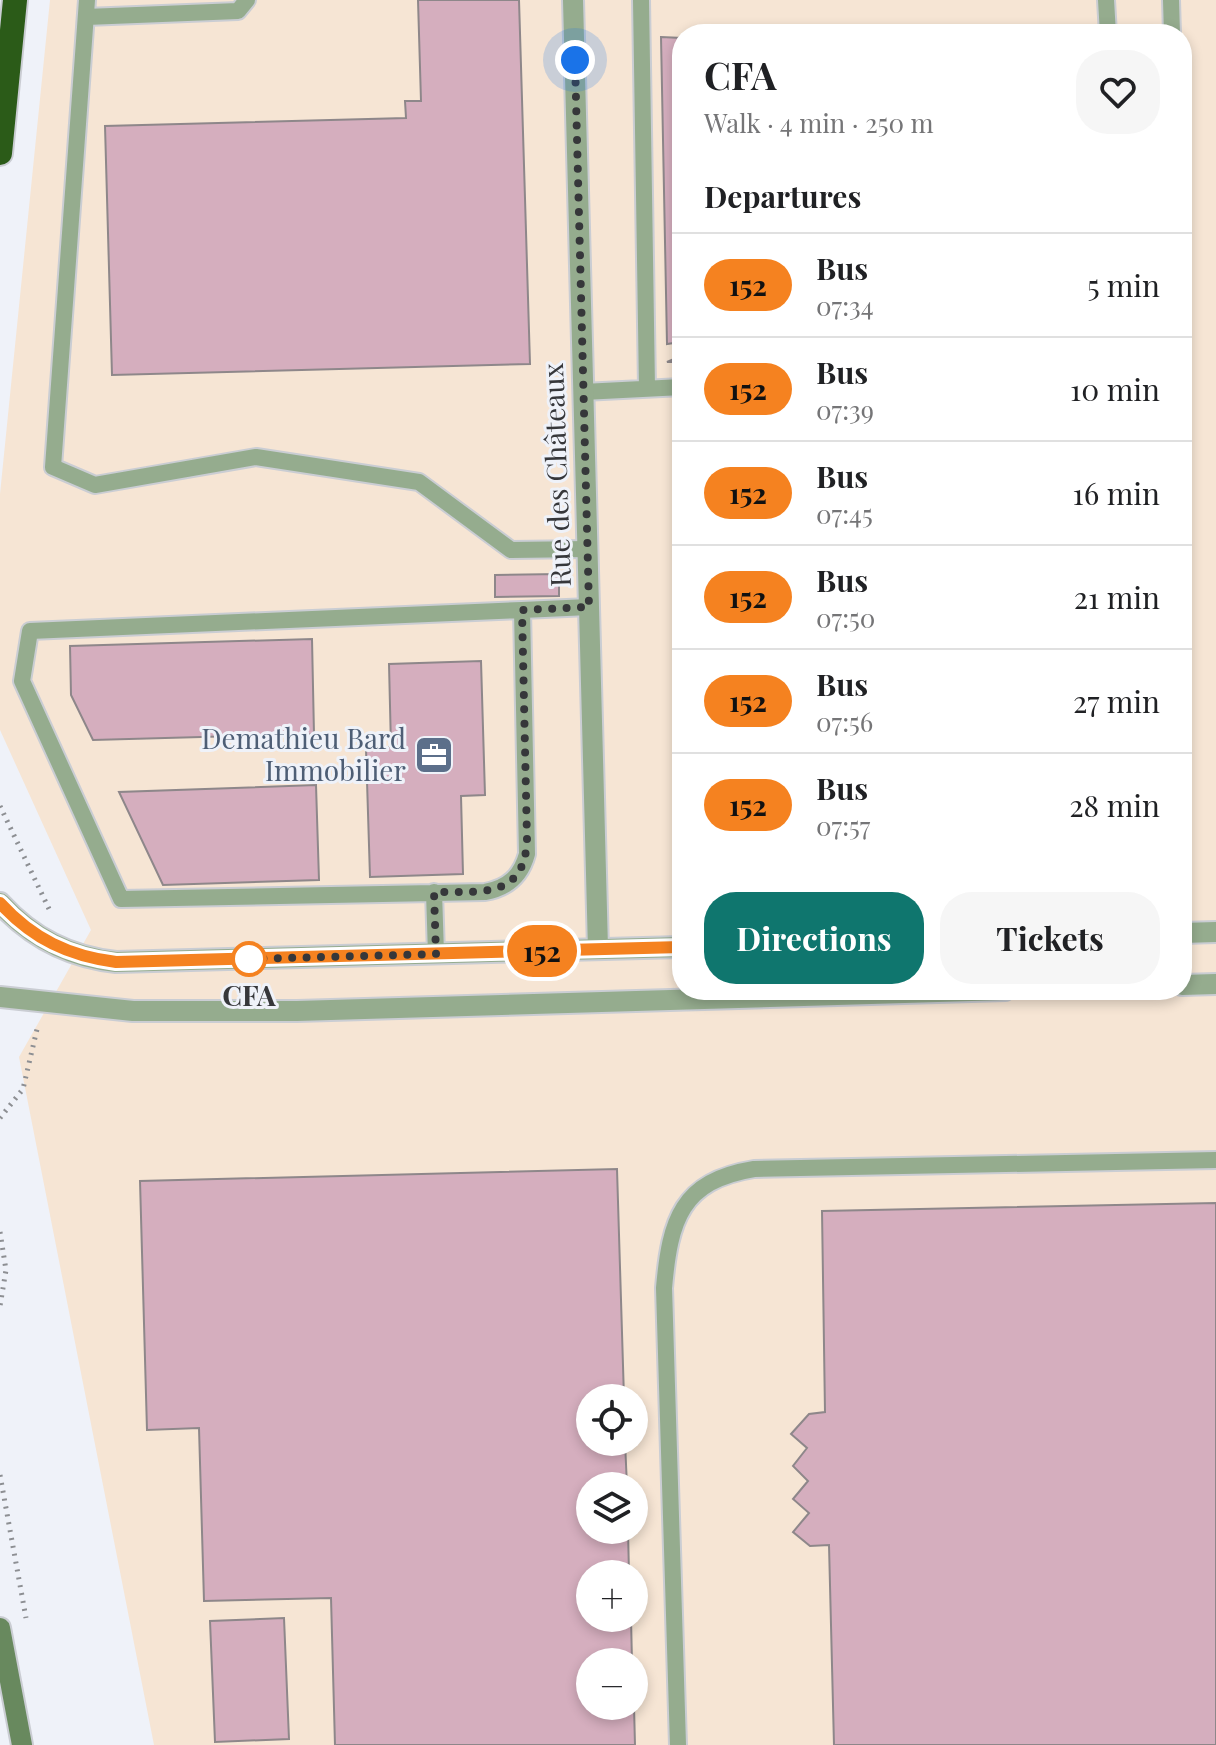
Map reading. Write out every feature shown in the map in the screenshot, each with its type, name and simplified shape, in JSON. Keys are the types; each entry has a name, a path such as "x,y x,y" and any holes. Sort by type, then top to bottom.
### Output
{"highway":[{"path":"0,153 15,0"}],"main road":[{"path":"0,1628 22,1745"}],"street":[{"name":"Rue des Châteaux","path":"573,0 598,949"},
{"path":"0,903 25,928 50,945 116,962 672,947"},
{"path":"1192,933 1216,932"},
{"path":"1192,985 1216,984"},
{"path":"0,997 133,1011 297,1011 672,1000"}],"lane":[{"path":"247,0 238,11 86,8 53,467 95,485 256,457 390,477 419,482 511,550 587,549"},
{"path":"641,0 647,388"},
{"path":"1106,0 1107,24"},
{"path":"1171,0 1172,24"},
{"path":"583,392 672,387"},
{"path":"522,610 527,839 524,864 509,884 498,889 121,899 22,681 30,631 589,607"},
{"path":"434,892 436,954"},
{"path":"678,1745 664,1288 670,1239 688,1200 710,1182 754,1169 1216,1160"}],"path":[{"path":"0,1232 6,1270 0,1306"},
{"path":"0,1475 27,1625"}],"shaded area":[{"path":"50,0 1216,0 1216,1745 154,1745 19,1057 91,930 0,730 0,494"}],"building":[{"path":"418,0 519,0 530,364 112,375 105,126 406,118 405,101 421,101"},
{"path":"661,37 672,38 672,343 667,344"},
{"path":"559,574 559,596 495,597 495,575"},
{"path":"312,639 314,734 93,740 71,695 70,646"},
{"path":"481,661 485,795 461,796 463,874 370,877 366,749 391,747 389,664"},
{"path":"316,785 319,880 163,885 119,792"},
{"path":"617,1169 624,1384 576,1384 576,1456 626,1456 626,1472 576,1472 576,1544 628,1544 629,1560 576,1560 576,1632 631,1632 632,1648 576,1648 576,1720 634,1720 635,1745 335,1745 331,1598 204,1601 199,1428 147,1430 140,1181"},
{"path":"1216,1203 1216,1745 834,1745 829,1545 810,1546 793,1532 809,1513 793,1499 808,1481 793,1466 807,1448 791,1434 809,1414 825,1412 822,1211"},
{"path":"284,1618 289,1739 215,1742 210,1621"}],"bus line":[{"name":"152","path":"0,903 13,918 50,945 116,962 672,947"}],"place":[{"name":"Demathieu Bard Immobilier","path":"434,755"},
{"name":"CFA","path":"249,959"}],"route":[{"path":"249,959 246,959 436,954 434,892 498,889 509,884 524,864 527,839 522,610 589,607 575,60"}]}
